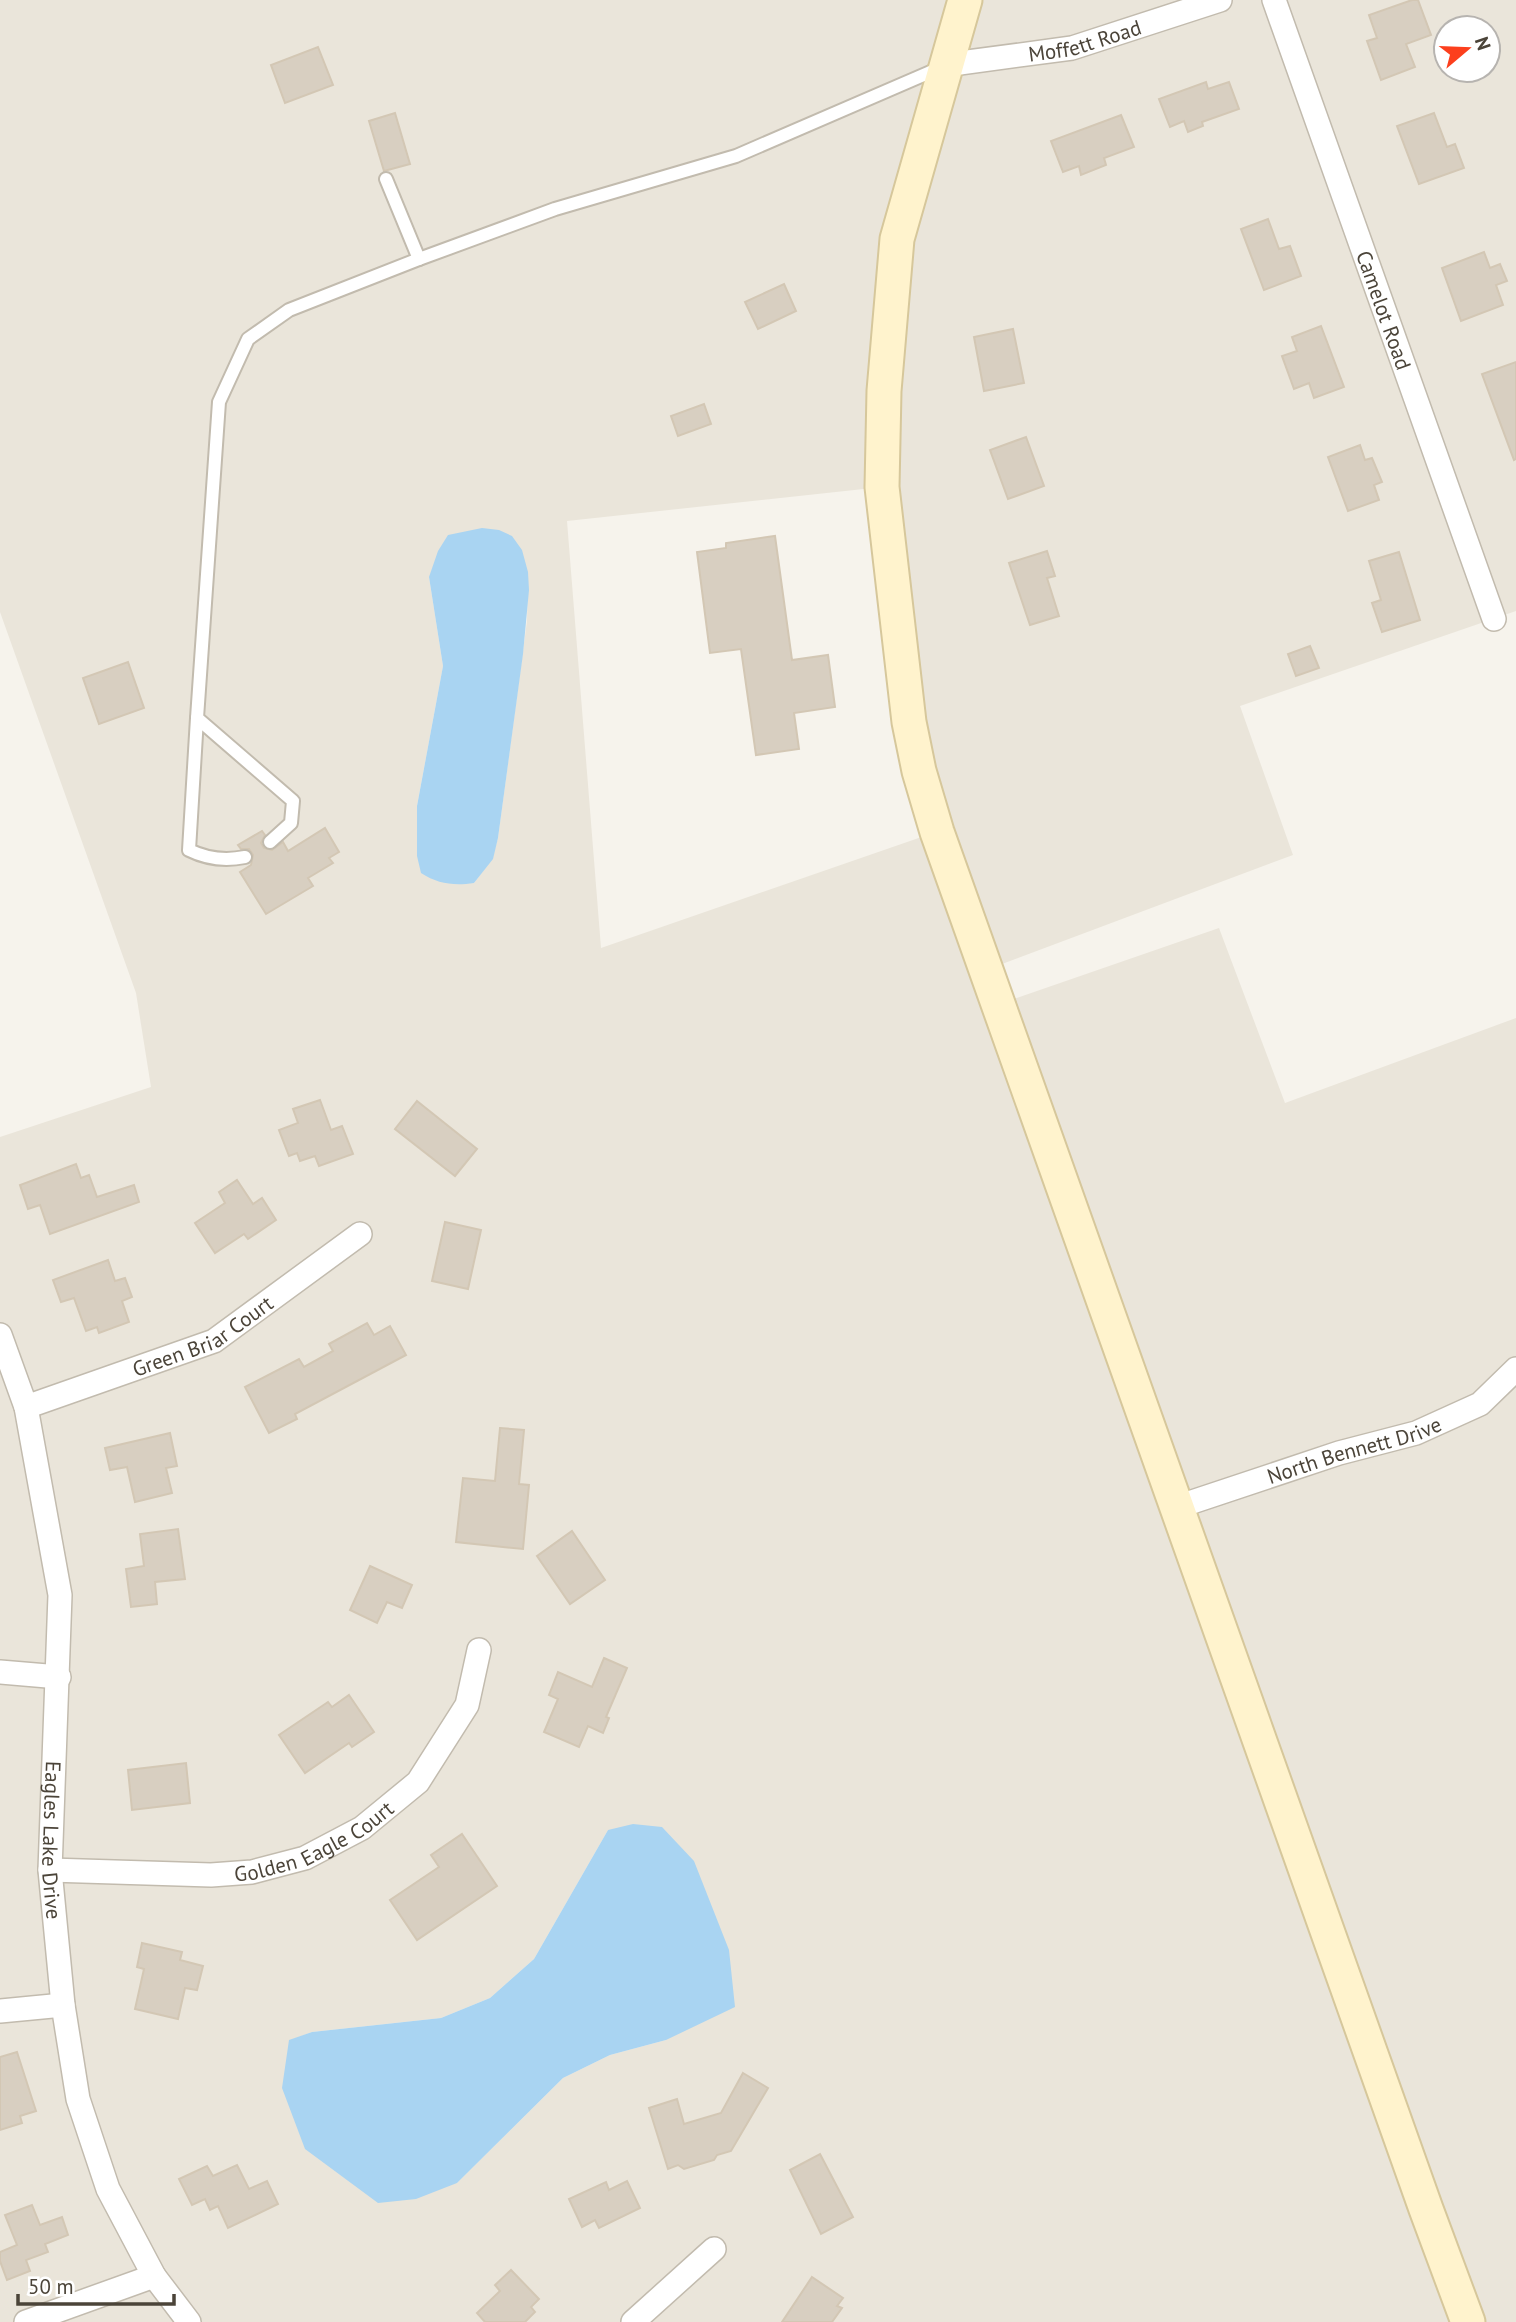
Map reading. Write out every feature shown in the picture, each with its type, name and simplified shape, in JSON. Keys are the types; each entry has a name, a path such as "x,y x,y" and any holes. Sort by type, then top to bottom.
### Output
{"main road":[{"path":"965,0 897,239 884,391 882,487 909,722 919,771 937,832 1468,2322"}],"street":[{"name":"Moffett Road","path":"945,65 1072,48 1220,0"},
{"name":"Camelot Road","path":"1274,0 1494,619"},
{"name":"Green Briar Court","path":"26,1407 214,1341 360,1234"},
{"name":"Eagles Lake Drive","path":"0,1335 26,1407 60,1595 50,1870 63,2005 78,2099 108,2189 153,2276 189,2322"},
{"name":"North Bennett Drive","path":"1177,1507 1339,1453 1416,1433 1480,1404 1516,1369"},
{"name":"Golden Eagle Court","path":"50,1870 211,1875 252,1872 305,1858 362,1828 418,1782 467,1705 479,1650"},
{"path":"0,1672 58,1677"},
{"path":"0,2011 63,2005"},
{"path":"633,2322 714,2249"},
{"path":"26,2322 153,2276"}],"lane":[{"path":"244,857 231,860 213,858 189,849 219,402 248,339 289,310 419,258 555,209 736,156 945,65"},
{"path":"386,179 419,258"},
{"path":"197,718 293,801 291,823 270,842"}],"shaded area":[{"path":"0,0 1516,0 1516,611 1240,706 1293,855 986,970 999,1004 1219,928 1285,1103 1516,1018 1516,2322 0,2322 0,1137 151,1087 136,993 0,612","holes":["882,487 936,832 601,948 567,521","528,572 527,621 498,838 492,859 474,883 417,806 443,666 429,577","608,1830 666,2040 610,2055 563,2078 457,2183 289,2041 312,2032 441,2018 490,1998 534,1959"]}],"water":[{"path":"482,528 499,530 512,536 522,550 528,572 529,590 523,654 493,859 474,883 453,884 434,880 421,873 417,856 417,806 443,666 429,577 438,551 448,535"},
{"path":"633,1824 662,1827 694,1861 729,1950 735,2007 666,2040 610,2055 563,2078 457,2183 416,2199 378,2203 305,2149 282,2088 289,2040 312,2032 441,2018 490,1998 534,1959 608,1830"}],"building":[{"path":"1418,0 1431,35 1406,44 1415,67 1381,80 1367,41 1377,38 1369,15"},
{"path":"318,47 333,85 285,103 271,65"},
{"path":"1206,82 1208,89 1229,82 1239,109 1202,122 1203,126 1188,132 1184,121 1170,127 1159,99"},
{"path":"395,113 410,164 384,171 369,121"},
{"path":"1434,113 1447,147 1455,144 1464,168 1419,184 1397,126"},
{"path":"1121,115 1134,147 1104,158 1106,165 1081,175 1079,166 1063,172 1051,141"},
{"path":"1268,219 1279,249 1290,246 1301,276 1264,290 1241,229"},
{"path":"1484,252 1490,268 1500,264 1507,281 1496,285 1503,305 1461,321 1442,268"},
{"path":"784,284 796,311 758,329 745,302"},
{"path":"1321,326 1344,387 1314,398 1309,383 1294,389 1282,356 1297,351 1292,337"},
{"path":"1013,329 1024,383 984,391 974,337"},
{"path":"1516,362 1516,459 1514,460 1482,374"},
{"path":"704,404 711,424 678,436 671,416"},
{"path":"1026,437 1044,486 1008,499 990,450"},
{"path":"1360,445 1365,460 1372,458 1382,482 1374,485 1379,500 1348,511 1328,457"},
{"path":"775,536 792,660 828,655 835,707 794,713 799,749 756,755 741,649 710,653 697,552 726,548 726,543"},
{"path":"1047,551 1055,576 1047,578 1059,616 1030,625 1009,563"},
{"path":"1399,552 1420,620 1382,632 1372,603 1381,600 1369,561"},
{"path":"1310,646 1319,668 1296,676 1288,654"},
{"path":"128,662 144,708 99,724 83,678"},
{"path":"325,828 339,852 329,858 333,863 308,878 313,886 266,914 240,872 251,865 253,855 249,849 241,849 238,845 262,831 265,835 261,843 264,848 272,850 283,842 288,851"},
{"path":"320,1100 331,1130 342,1126 353,1154 319,1166 315,1156 300,1161 297,1153 289,1156 279,1130 298,1123 293,1109"},
{"path":"417,1101 477,1149 455,1176 395,1129"},
{"path":"76,1164 81,1178 89,1175 97,1197 134,1185 139,1202 50,1234 40,1205 28,1209 20,1185"},
{"path":"237,1180 253,1204 262,1198 276,1220 248,1239 244,1234 215,1253 195,1223 225,1203 219,1192"},
{"path":"445,1222 481,1230 468,1289 432,1281"},
{"path":"108,1260 115,1281 125,1278 132,1297 122,1301 129,1322 99,1333 97,1327 86,1331 74,1298 61,1302 53,1280"},
{"path":"367,1323 374,1335 390,1326 406,1355 295,1414 297,1419 269,1433 245,1387 299,1359 304,1367 333,1351 329,1344"},
{"path":"500,1428 524,1430 519,1484 529,1485 523,1549 456,1542 463,1478 495,1481"},
{"path":"170,1433 177,1466 166,1468 172,1493 135,1502 127,1467 110,1470 105,1448"},
{"path":"178,1529 185,1579 155,1582 157,1604 131,1607 126,1569 144,1566 140,1534"},
{"path":"572,1531 605,1580 570,1604 537,1556"},
{"path":"370,1566 412,1585 402,1608 387,1602 377,1623 350,1610"},
{"path":"604,1658 627,1668 606,1717 609,1718 603,1733 588,1726 579,1747 544,1732 558,1699 549,1695 558,1672 592,1687"},
{"path":"349,1695 374,1732 352,1747 349,1743 305,1773 279,1735 328,1702 332,1707"},
{"path":"186,1763 190,1803 132,1810 128,1770"},
{"path":"462,1834 497,1886 417,1940 390,1900 439,1867 431,1855"},
{"path":"142,1943 182,1952 180,1960 203,1966 197,1990 185,1988 178,2019 135,2009 144,1969 137,1967"},
{"path":"17,2052 36,2111 20,2116 22,2123 0,2130 0,2057"},
{"path":"743,2073 768,2088 731,2151 717,2155 714,2160 684,2169 678,2165 668,2169 649,2108 677,2099 684,2124 721,2113"},
{"path":"820,2154 853,2217 821,2234 790,2170"},
{"path":"237,2165 249,2189 267,2181 278,2204 228,2228 218,2206 210,2210 205,2199 192,2205 179,2179 207,2166 213,2176"},
{"path":"627,2181 640,2208 599,2228 595,2220 582,2227 569,2199 606,2182 609,2190"},
{"path":"32,2205 40,2225 62,2217 68,2235 45,2244 48,2252 26,2260 30,2271 7,2280 0,2261 0,2252 17,2245 5,2215"},
{"path":"511,2270 539,2299 531,2307 535,2312 525,2322 485,2322 477,2313 500,2291 495,2285"},
{"path":"812,2277 843,2298 837,2306 842,2308 832,2322 782,2322"}]}
